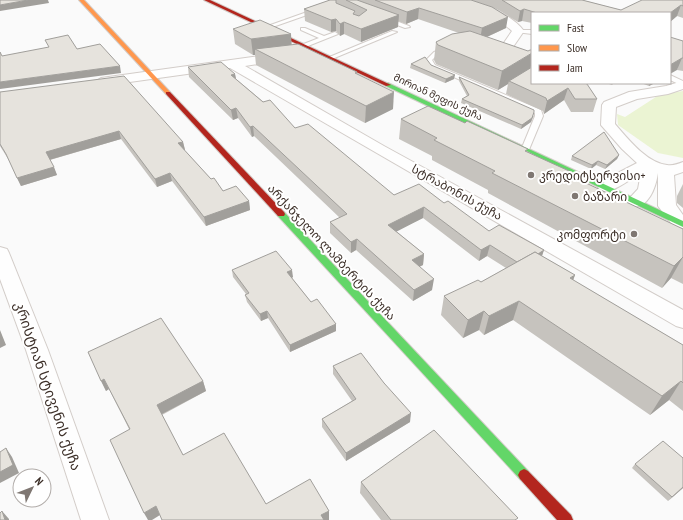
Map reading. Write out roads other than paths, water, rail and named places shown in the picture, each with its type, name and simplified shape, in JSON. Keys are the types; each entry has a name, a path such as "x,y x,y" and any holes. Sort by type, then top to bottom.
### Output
{"street":[{"name":"არქანჯელო ლამბერტის ქუჩა","path":"80,0 566,520"},
{"name":"მირიან მეფის ქუჩა","path":"206,0 681,224"},
{"path":"453,0 496,14 510,23 518,31 504,47 531,65"},
{"path":"91,83 316,52"},
{"name":"სტრაბონის ქუჩა","path":"231,63 683,320"},
{"path":"683,85 668,90 634,95 604,102 608,124 623,143 648,163 666,170 683,167"},
{"path":"606,188 616,180 648,163"},
{"path":"635,202 645,193 651,177 648,163"},
{"path":"666,170 667,206 681,224"},
{"name":"კრისტიან სტივენის ქუჩა","path":"0,254 37,350 95,520"}],"lane":[{"path":"265,28 340,1 348,5"},
{"path":"377,16 406,27"},
{"path":"303,28 324,38"},
{"path":"518,31 531,32"},
{"path":"330,58 394,32"},
{"path":"303,46 335,34"},
{"path":"454,48 436,53 429,60 429,62 433,66 538,112 539,116 525,150"},
{"path":"671,78 683,85"},
{"path":"499,94 506,90"}],"place":[{"name":"კრედიტსერვისი+","path":"531,175"},
{"name":"ბაზარი","path":"575,196"},
{"name":"კომფორტი","path":"634,234"}]}
